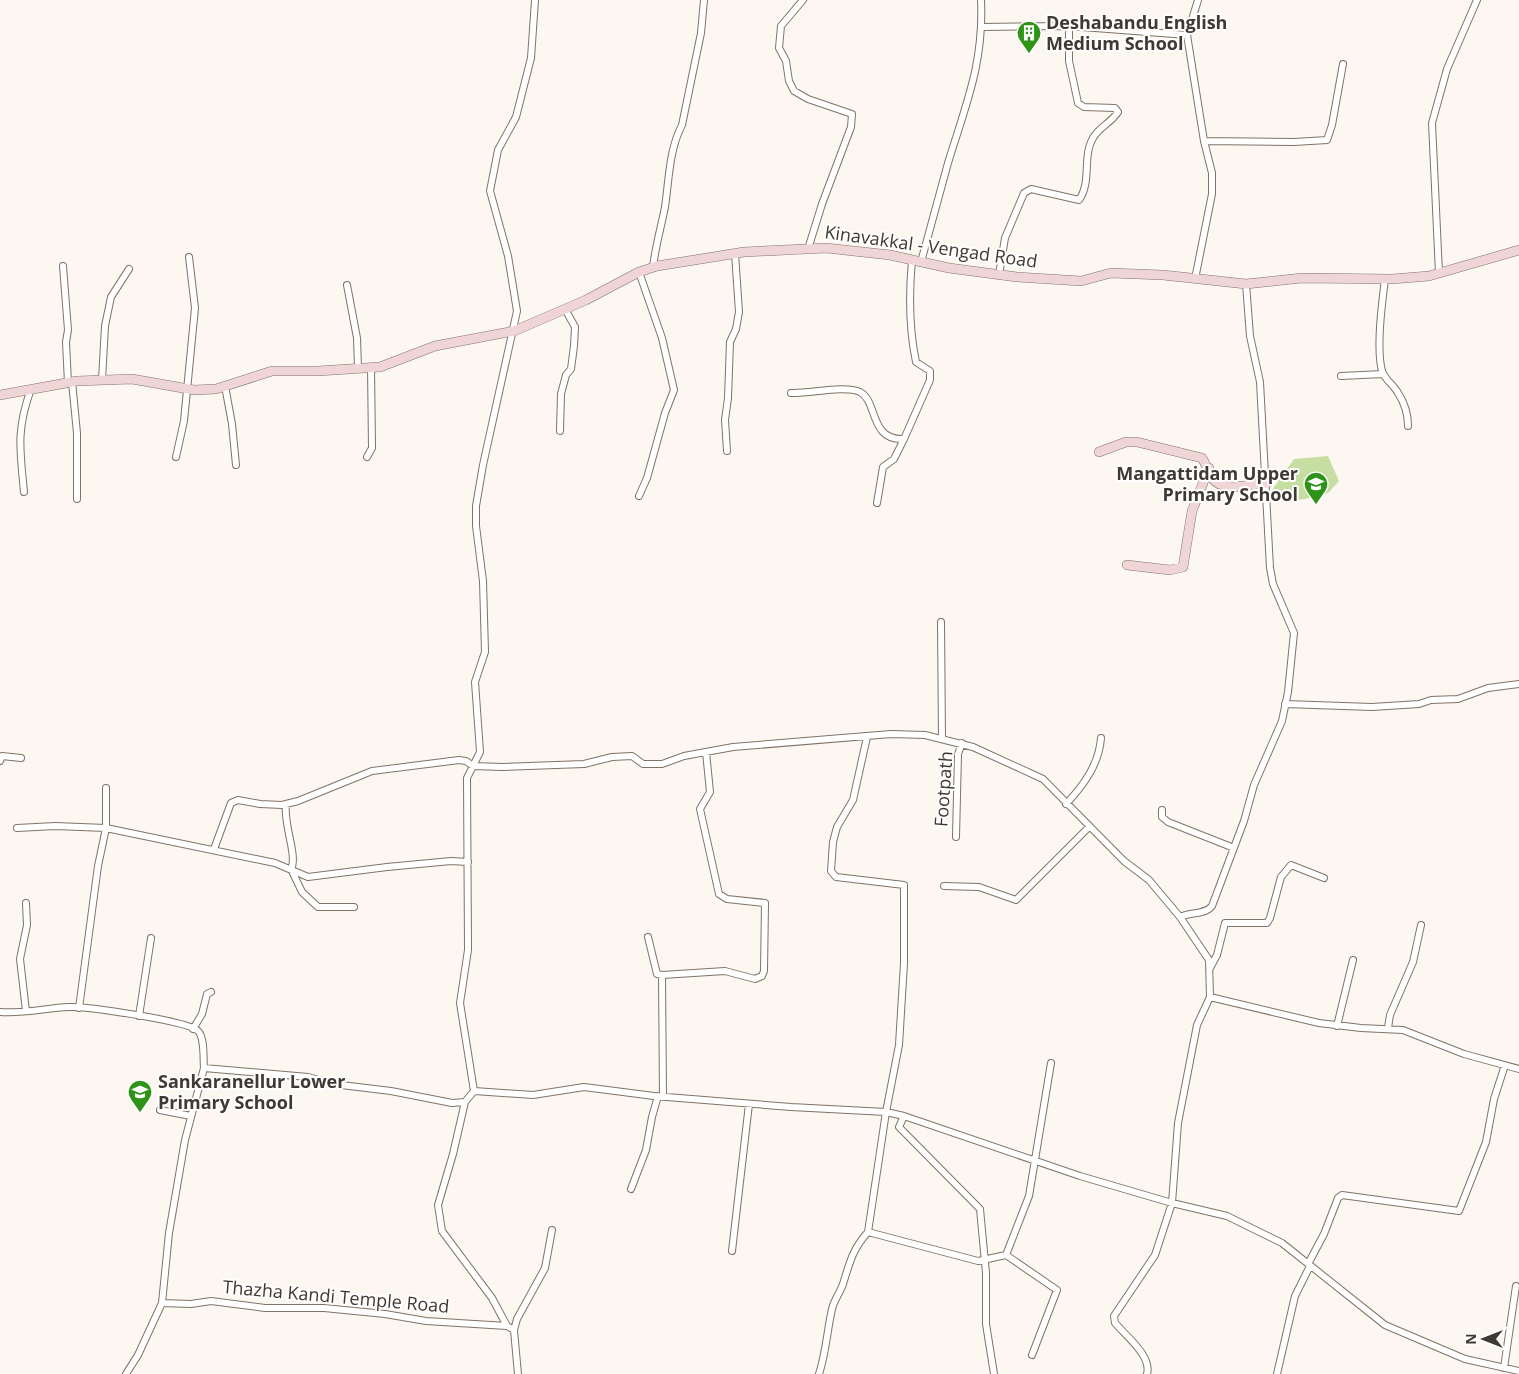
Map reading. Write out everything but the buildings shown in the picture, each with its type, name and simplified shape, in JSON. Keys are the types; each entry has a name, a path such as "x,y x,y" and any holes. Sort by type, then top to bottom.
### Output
{"main road":[{"name":"Kinavakkal - Vengad Road","path":"0,395 70,382 132,379 188,389 216,390 272,371 380,367 435,346 514,331 565,309 639,272 735,253 808,248 835,249 999,275 1081,281 1111,273 1246,284 1302,278 1385,279 1439,273 1519,250"},
{"path":"1099,452 1126,442 1159,446 1202,458 1209,468 1213,479 1218,484 1241,487 1266,483"},
{"path":"1127,565 1170,570 1183,567 1192,511 1209,468"}],"street":[{"path":"514,1330 507,1326 492,1298 442,1231 438,1205 453,1154 465,1102 474,1091 460,1003 468,950 467,778 480,752 475,682 485,652 483,581 476,526 476,506 483,465 517,311 508,256 490,191 498,150 516,117 531,58 534,0"},
{"path":"652,268 665,207 670,161 676,136 682,125 701,33 704,0"},
{"path":"803,0 782,26 780,48 786,61 789,81 794,91 801,95 852,114 851,127 822,204 808,248"},
{"path":"876,503 883,467 894,459 930,380 930,371 916,362 913,347 910,284 974,84 982,27 981,0"},
{"path":"1195,279 1212,194 1212,173 1204,141 1187,36 1198,0"},
{"path":"1439,273 1432,123 1447,69 1477,0"},
{"path":"982,27 1069,26 1187,36"},
{"path":"999,275 1004,238 1024,193 1031,189 1079,200 1087,177 1092,139 1100,129 1112,121 1118,112 1115,108 1084,107 1078,103 1070,61 1069,26"},
{"path":"1204,141 1294,142 1327,140 1332,125 1343,64"},
{"path":"727,451 725,420 728,398 730,342 736,329 738,312 735,253"},
{"path":"176,458 188,389 187,370 195,308 189,257"},
{"path":"63,266 68,330 66,342 77,433 77,499"},
{"path":"102,380 105,326 111,297 129,269"},
{"path":"639,272 662,338 674,390 665,413 650,468 639,496"},
{"path":"1385,279 1380,324 1383,374 1399,393 1408,418 1408,426"},
{"path":"1180,917 1189,913 1209,910 1234,848 1254,785 1282,721 1294,633 1273,584 1267,532 1260,382 1250,336 1246,284"},
{"path":"347,285 357,338 358,368"},
{"path":"560,431 561,394 566,375 571,369 575,327 565,309"},
{"path":"367,457 372,448 371,368"},
{"path":"1341,376 1383,374"},
{"path":"226,386 236,465"},
{"path":"24,492 19,432 23,411 31,389"},
{"path":"791,393 822,390 860,392 865,396 873,417 884,434 896,440 904,439"},
{"path":"941,622 942,739"},
{"path":"1285,704 1372,707 1419,704 1430,700 1458,698 1488,688 1519,684"},
{"path":"214,849 231,802 238,800 260,804 298,802 378,770 402,769 459,760 466,761 473,766 584,764 612,757 632,756 642,764 662,764 684,756 733,747 891,734 925,735 962,744 1018,765 1043,779 1124,861 1149,880 1180,917 1209,960 1210,997 1197,1025 1178,1123 1172,1204 1155,1255 1114,1316 1115,1323 1146,1359 1147,1374"},
{"path":"819,1374 825,1355 832,1306 842,1285 848,1262 858,1243 868,1232 886,1112 899,1045 904,963 904,885 836,877 831,871 833,842 837,828 850,809 853,800 867,737"},
{"path":"1066,804 1085,785 1100,749 1101,738"},
{"name":"Footpath","path":"956,837 958,754 962,744"},
{"path":"648,937 657,974 726,971 755,979 762,976 764,971 765,903 723,898 717,885 700,809 710,792 706,752"},
{"path":"0,761 2,756 21,758"},
{"path":"79,1008 98,866 106,828 106,788"},
{"path":"286,804 288,832 295,857 291,869 302,892 318,907 354,907"},
{"path":"1162,810 1162,817 1168,822 1234,848"},
{"path":"17,828 55,826 106,828 275,863 308,877 450,861 468,862"},
{"path":"944,886 979,887 1016,900 1089,827"},
{"path":"1209,969 1217,955 1226,923 1266,922 1270,918 1281,877 1291,865 1324,878"},
{"path":"26,903 27,925 20,959 26,1011"},
{"path":"1388,1028 1390,1015 1413,962 1422,925"},
{"path":"139,1016 151,938"},
{"path":"1337,1026 1352,960"},
{"path":"631,1188 646,1150 652,1117 661,1096 662,975"},
{"path":"194,1029 202,1014 207,994 211,992"},
{"path":"1210,997 1319,1023 1403,1030 1464,1054 1519,1069"},
{"path":"0,1012 79,1008 139,1016 194,1029 198,1030 202,1038 204,1068 184,1140 169,1233 162,1302 138,1355 126,1374"},
{"path":"1006,1256 1029,1196 1052,1064"},
{"path":"1277,1374 1295,1296 1324,1234 1338,1198 1350,1195 1398,1204 1460,1211 1486,1142 1494,1099 1505,1065"},
{"path":"204,1068 308,1077 332,1084 391,1091 452,1103 465,1102"},
{"path":"474,1091 533,1095 584,1087 749,1104 886,1112 904,1116 1172,1204 1227,1216 1282,1243 1385,1325 1465,1359 1519,1371"},
{"path":"732,1251 749,1104"},
{"path":"160,1110 191,1116"},
{"path":"904,1116 899,1127 980,1209 985,1259 986,1324 994,1374"},
{"path":"518,1374 514,1330 517,1319 545,1268 552,1230"},
{"path":"868,1232 978,1261 1006,1256 1057,1290 1032,1355"},
{"path":"1504,1368 1516,1286"},
{"name":"Thazha Kandi Temple Road","path":"162,1302 191,1304 211,1301 265,1308 324,1308 385,1314 426,1321 507,1326"}],"green space":[{"path":"1328,456 1339,481 1328,493 1286,502 1275,498 1272,490 1294,459"}],"place":[{"name":"Deshabandu English Medium School","path":"1029,54"},
{"name":"Mangattidam Upper Primary School","path":"1316,505"},
{"name":"Sankaranellur Lower Primary School","path":"140,1113"}]}
